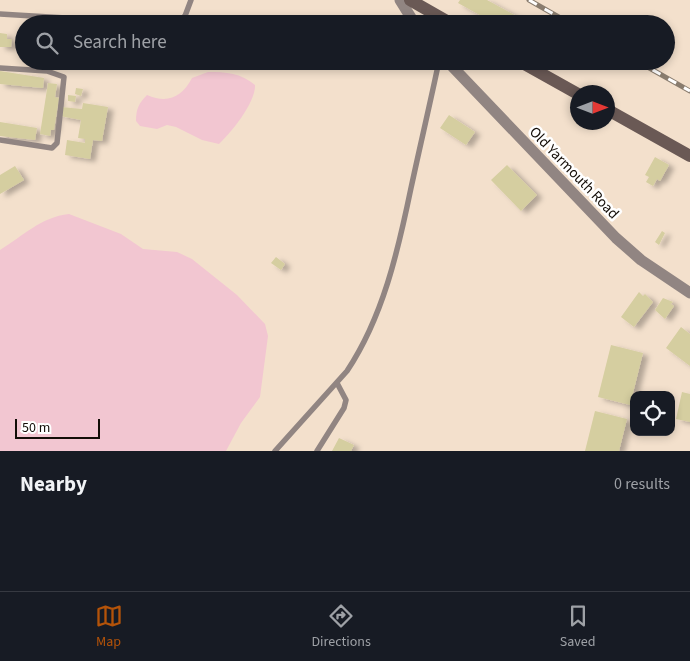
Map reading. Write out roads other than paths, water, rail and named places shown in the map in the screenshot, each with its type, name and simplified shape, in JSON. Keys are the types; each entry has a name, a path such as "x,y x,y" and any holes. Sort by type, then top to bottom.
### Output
{"main road":[{"path":"410,0 436,15"},
{"path":"535,70 570,90"},
{"path":"615,114 690,156"}],"street":[{"path":"400,0 409,15"},
{"name":"Old Yarmouth Road","path":"456,70 616,238 647,264 690,293"}],"lane":[{"path":"185,15 190,0"},
{"path":"0,14 16,15"},
{"path":"0,68 15,69"},
{"path":"0,140 52,148 57,143 64,77 47,72 24,70"},
{"path":"275,451 337,383 357,356 374,320 400,239 437,70"},
{"path":"317,451 344,408 346,400 337,383"}],"railway":[{"path":"529,0 555,15"},
{"path":"653,70 690,91"}]}
